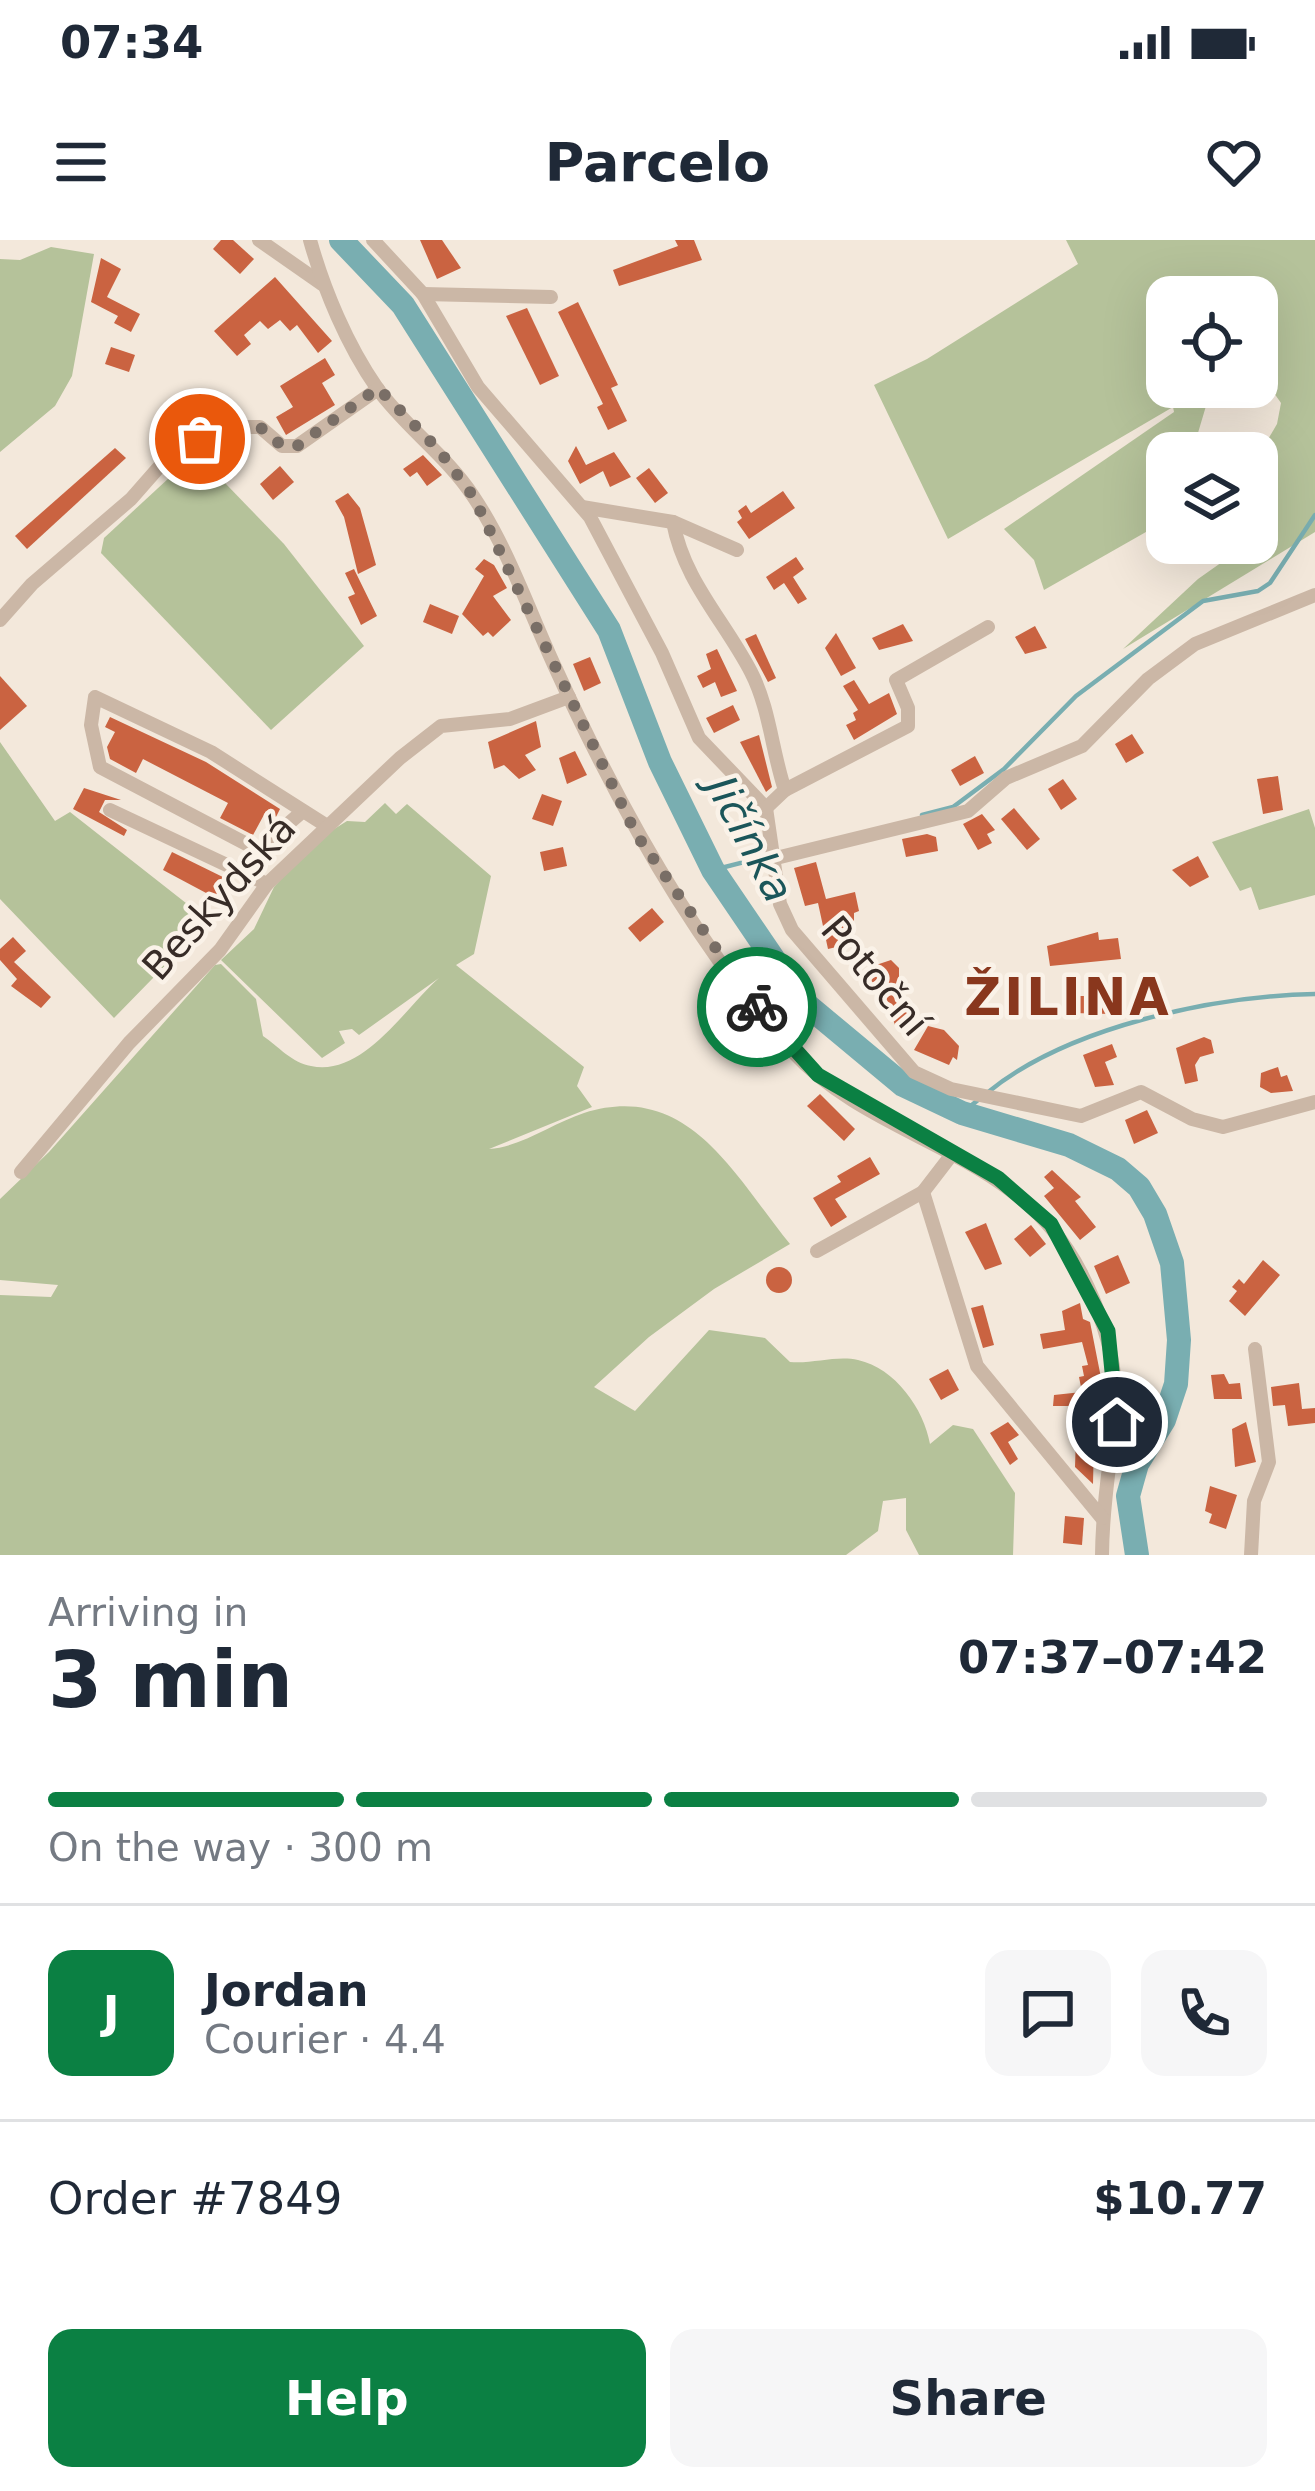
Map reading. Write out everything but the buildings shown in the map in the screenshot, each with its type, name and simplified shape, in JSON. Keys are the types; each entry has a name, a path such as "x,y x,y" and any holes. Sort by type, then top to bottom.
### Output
{"street":[{"path":"259,240 322,284"},
{"path":"373,240 423,294 478,387 581,507 662,652 699,738 766,808 785,790 908,726 908,708 896,680 988,627"},
{"path":"310,241 322,284 378,388 438,449 473,496 636,834 793,1052 842,1092 998,1178 1051,1224 1108,1331 1118,1407 1102,1517 1102,1555"},
{"path":"423,294 551,297"},
{"path":"0,620 32,584 131,499 174,450 227,427 260,427 282,446 297,446 378,388"},
{"path":"581,507 673,522 737,550"},
{"path":"673,522 688,577 752,675 785,790"},
{"path":"776,858 968,811 1006,778 1082,746 1148,679 1195,644 1315,595"},
{"name":"Beskydská","path":"21,1172 129,1043 220,950 266,884 440,726 511,719 569,697"},
{"path":"303,811 258,850 100,767 91,725 95,698 211,752 327,826"},
{"name":"Potoční","path":"766,808 780,904 793,930 914,1072 951,1089 1081,1116 1134,1093 1149,1093 1192,1119 1223,1127 1315,1102"},
{"path":"110,810 266,884"},
{"path":"817,1251 923,1192 953,1153"},
{"path":"923,1192 977,1366 1102,1517"},
{"path":"1251,1555 1254,1501 1269,1462 1255,1348"}],"green space":[{"path":"1066,240 1315,240 1315,532 1278,555 1278,432 1272,432 1281,403 1278,276 1146,276 1146,408 1171,408 948,539 874,385 927,359 1078,264"},
{"path":"51,247 94,254 72,376 55,406 0,452 0,259 20,260"},
{"path":"1173,408 1205,408 1198,432 1146,432 1146,532 1044,590 1034,560 1004,529 1174,412"},
{"path":"196,453 284,544 364,646 271,730 101,553 104,538"},
{"path":"1219,564 1262,564 1123,649"},
{"path":"0,742 55,821 70,812 191,907 192,938 114,1018 0,899"},
{"path":"385,803 396,814 407,804 491,876 474,954 456,965 584,1067 577,1086 592,1107 489,1149 513,1144 584,1113 621,1106 653,1110 681,1122 706,1141 790,1244 714,1289 649,1337 594,1387 635,1411 709,1330 765,1338 790,1362 850,1359 871,1364 906,1392 930,1444 953,1425 973,1429 1015,1493 1013,1555 919,1555 906,1530 906,1498 883,1501 878,1531 846,1555 0,1555 0,1295 51,1297 58,1285 0,1280 0,1199 49,1152 215,965 221,964 256,999 263,1036 304,1064 330,1067 348,1061 397,1022 439,978 359,1035 352,1029 339,1031 345,1043 322,1058 221,960 254,929 274,887 315,841 347,821 365,822"},
{"path":"1309,809 1315,828 1315,895 1259,910 1251,887 1240,891 1212,842"}],"waterway":[{"name":"Jičínka","path":"341,240 403,305 609,630 660,762 713,870 802,1001 903,1085 962,1113 1069,1145 1118,1169 1139,1187 1155,1214 1172,1263 1179,1340 1176,1384 1164,1420 1137,1464 1128,1496 1137,1555"},
{"path":"922,815 953,807 1004,769 1076,696 1203,601 1258,591 1270,583 1315,515"},
{"path":"713,870 772,855"},
{"path":"987,1093 1020,1070 1099,1033 1187,1009 1315,994"},
{"path":"962,1113 978,1100"}],"way so far":[{"path":"200,439 227,427 260,427 282,446 297,446 378,388 438,449 491,526 636,834 757,1007"}],"district":[{"name":"ŽILINA","path":"1068,997"}],"route":[{"path":"757,1007 818,1075 998,1178 1051,1224 1079,1269 1112,1340 1117,1422"}]}
